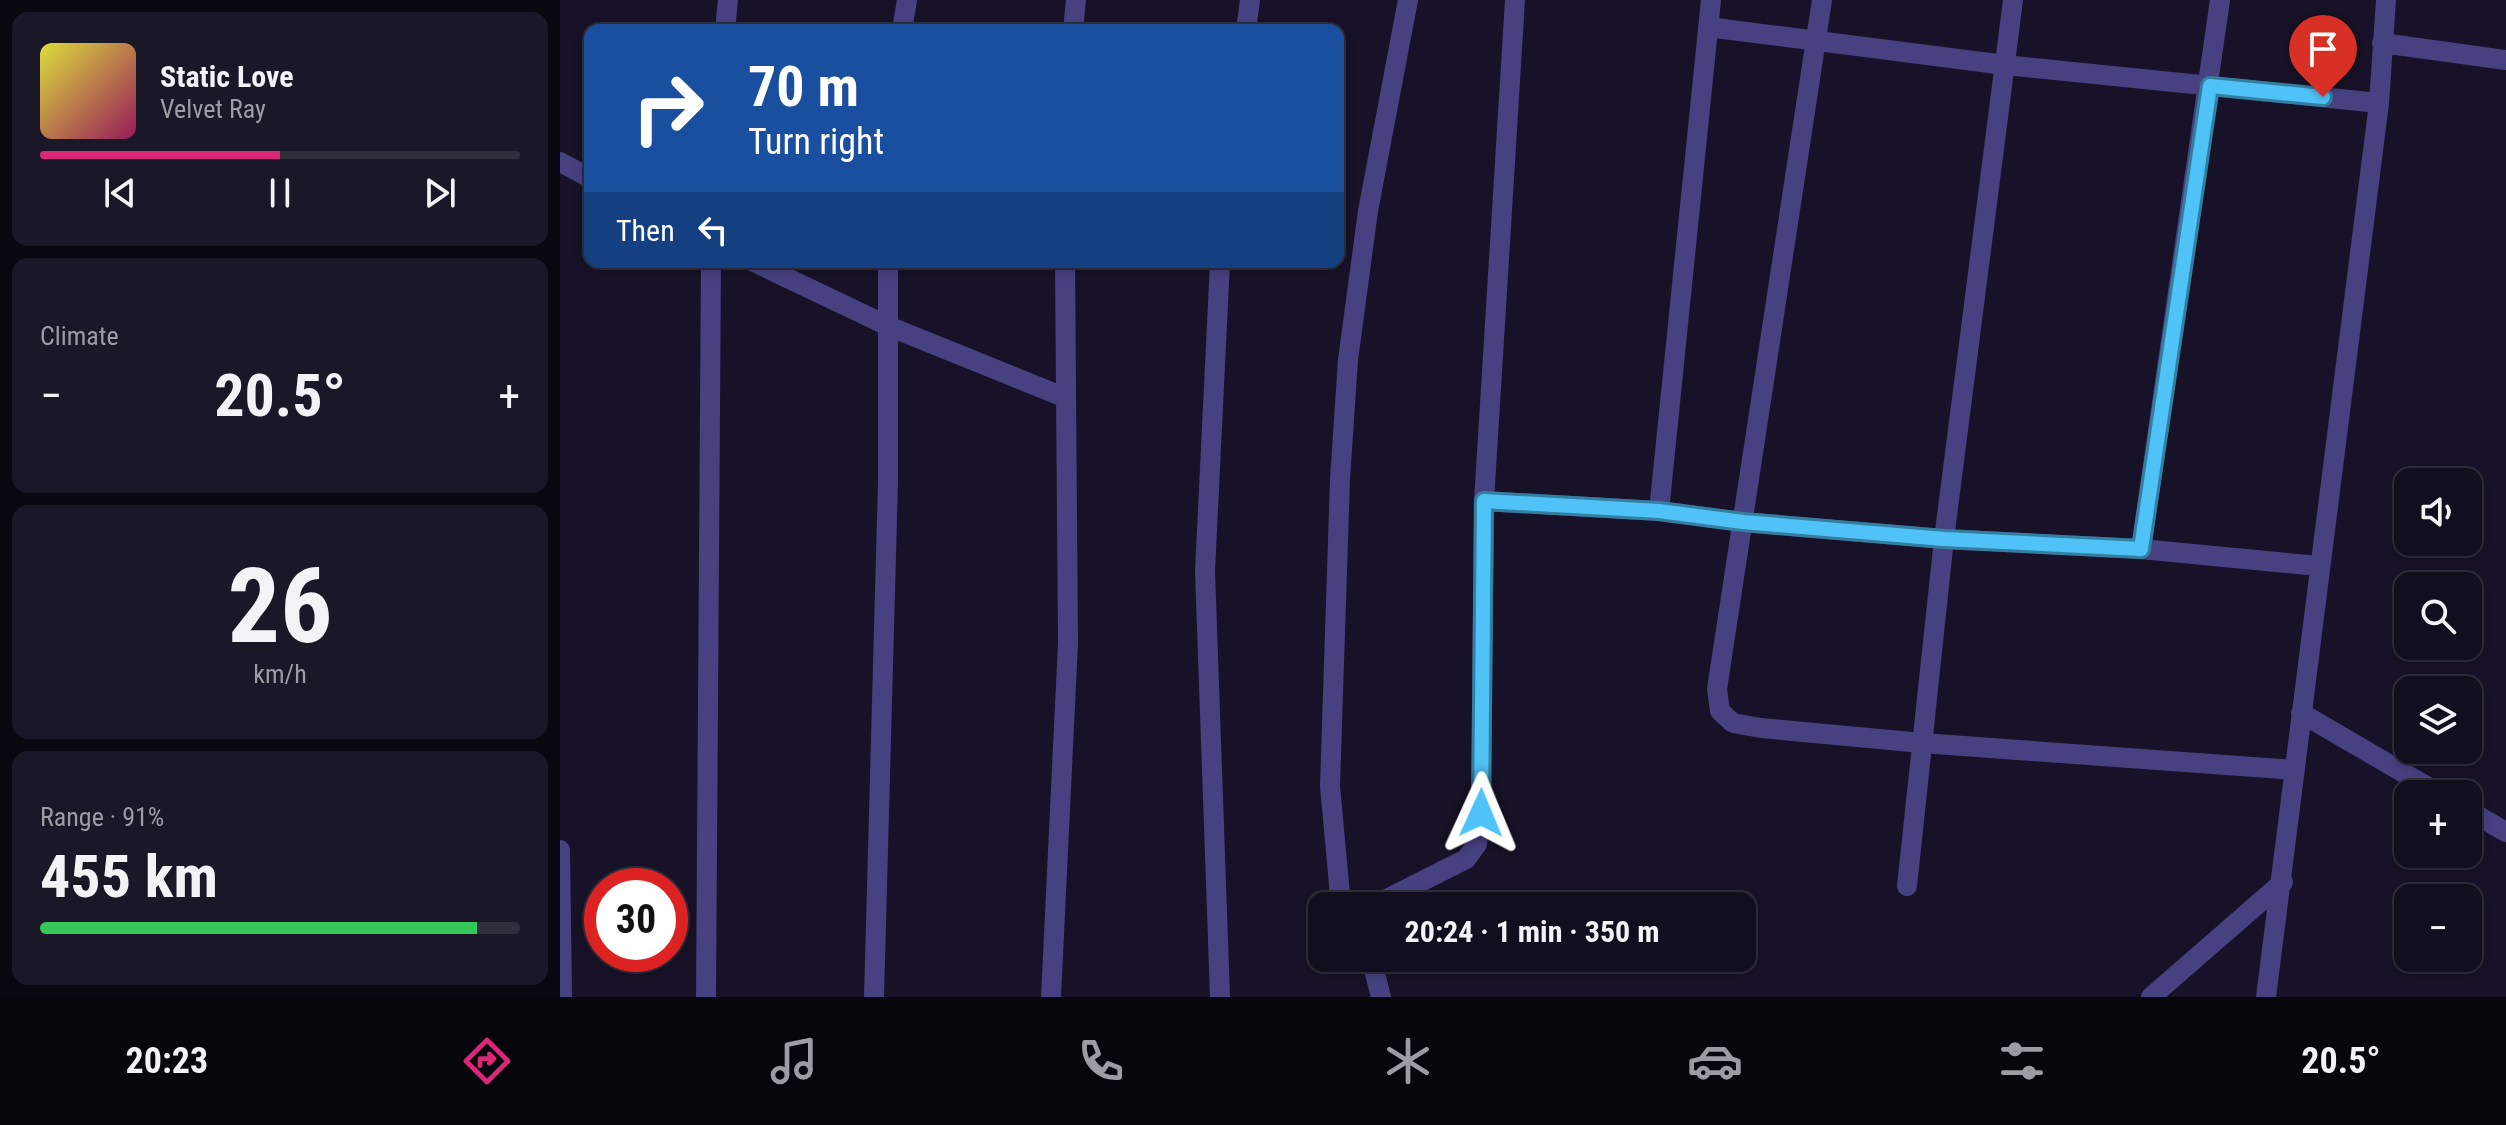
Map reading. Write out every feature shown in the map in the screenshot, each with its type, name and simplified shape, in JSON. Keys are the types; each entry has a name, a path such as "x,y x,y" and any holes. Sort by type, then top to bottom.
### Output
{"street":[{"path":"726,24 728,0"},
{"path":"903,24 907,0"},
{"path":"1074,24 1076,0"},
{"path":"1247,24 1250,0"},
{"path":"1340,892 1330,786 1340,479 1347,375 1368,211 1408,0"},
{"path":"1401,892 1466,859 1477,844 1481,813 1484,501 1515,0"},
{"path":"1659,511 1711,0"},
{"path":"1822,0 1717,689 1720,711 1733,723 1761,728 2295,770"},
{"path":"1907,886 1944,539 2013,0"},
{"path":"2141,549 2220,0"},
{"path":"2266,997 2283,882 2318,566 2379,103 2386,0"},
{"path":"1708,27 2005,65 2379,103"},
{"path":"2382,43 2506,60"},
{"path":"560,162 584,175"},
{"path":"706,997 711,268"},
{"path":"767,268 888,326 1066,398"},
{"path":"874,997 888,481 888,268"},
{"path":"1051,997 1068,643 1065,268"},
{"path":"1220,268 1205,571 1220,997"},
{"path":"1484,501 1659,511 1743,522 1944,539 2141,549 2318,566"},
{"path":"2301,713 2416,780"},
{"path":"2482,818 2506,832"},
{"path":"560,850 562,997"},
{"path":"2151,997 2283,882"},
{"path":"1375,972 1381,997"}],"route":[{"path":"1481,813 1484,501 1659,511 1743,522 1944,539 2141,549 2210,86 2323,97"}]}
